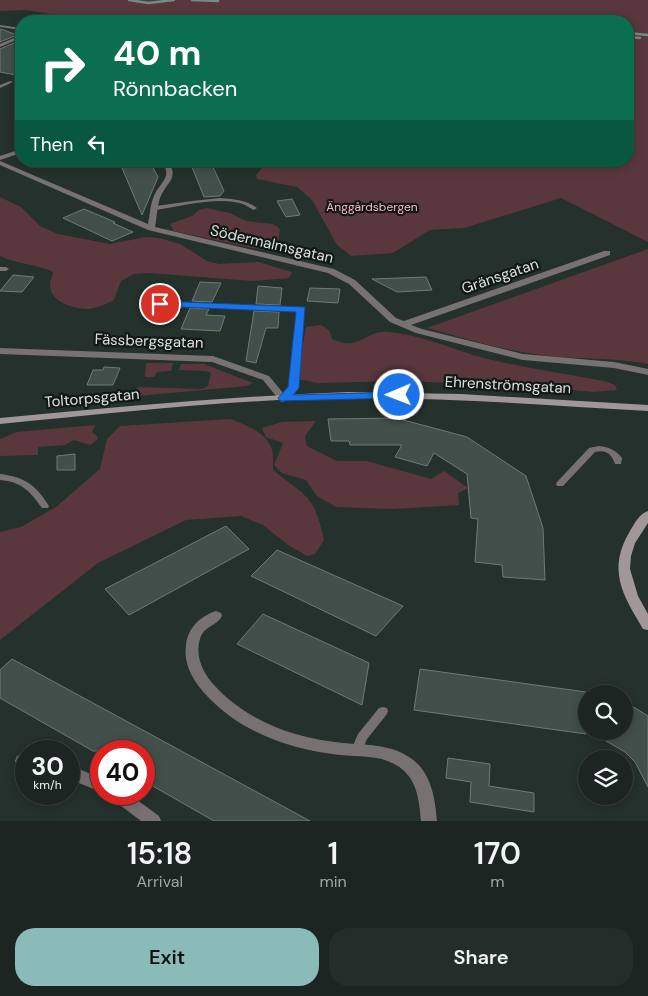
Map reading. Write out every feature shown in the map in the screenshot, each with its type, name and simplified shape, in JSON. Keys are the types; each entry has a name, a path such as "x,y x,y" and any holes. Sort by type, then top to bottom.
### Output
{"street":[{"path":"0,26 15,28"},
{"path":"0,46 15,39"},
{"path":"0,158 15,153"},
{"name":"Södermalmsgatan","path":"0,163 151,228 331,271 352,282 384,312 402,325 456,342 523,357 614,365 648,372"},
{"path":"151,228 157,197 170,176 169,167"},
{"name":"Gränsgatan","path":"402,325 607,253"},
{"name":"Fässbergsgatan","path":"0,351 202,357 242,368 266,378 284,398"},
{"name":"Ehrenströmsgatan","path":"186,404 284,398 399,395 648,408"},
{"name":"Toltorpsgatan","path":"0,421 186,404"},
{"path":"648,515 629,540 623,565 625,578 635,604 648,625"},
{"path":"216,616 202,625 192,640 192,664 207,687 230,710 258,728 281,738 316,746 384,753 402,760 416,771 427,794 429,821"},
{"path":"132,805 153,821"}],"lane":[{"path":"0,87 11,82"},
{"path":"156,208 230,200 243,202 254,208"},
{"path":"160,304 301,309 294,388 284,398"},
{"path":"560,484 592,450 597,448 612,452 618,458 618,462"},
{"path":"0,478 13,478 30,485 44,506"},
{"path":"358,750 362,736 382,711"}],"green space":[{"name":"Änggårdsbergen","path":"0,0 648,0 648,242 561,198 464,228 430,230 393,253 351,256 337,245 312,200 297,187 257,179 256,175 263,167 634,167 634,15 58,15 25,10 0,11"},
{"path":"0,197 21,207 40,226 58,234 110,244 146,237 159,238 180,244 207,261 219,264 258,262 292,272 289,278 253,281 149,273 134,274 121,281 114,300 102,306 88,309 76,308 63,303 54,296 50,284 53,272 0,256"},
{"path":"206,208 230,213 246,221 273,224 280,229 278,244 267,249 252,248 174,231 170,224 192,216 199,210"},
{"path":"648,249 648,364 557,357 524,352 491,346 427,328"},
{"path":"321,325 329,330 332,339 342,342 356,342 381,332 400,333 489,359 604,381 615,385 617,390 593,392 543,387 404,381 317,383 297,379 306,327"},
{"path":"146,363 173,363 171,371 157,372 154,377 145,377"},
{"path":"181,364 204,364 253,383 247,386 137,396 137,387 202,389 208,386 211,373 206,371 179,370"},
{"path":"230,419 255,430 266,439 273,452 273,470 302,493 313,505 324,540 315,554 307,556 288,545 263,525 241,516 186,520 98,563 0,640 0,532 21,527 56,507 100,469 107,439 120,426"},
{"path":"316,421 305,436 307,446 337,461 367,461 431,479 444,471 468,488 458,493 459,505 393,509 336,507 317,496 306,480 282,473 274,465 283,443 266,437 262,428 282,422"},
{"path":"95,425 92,432 98,437 90,445 74,440 65,445 38,447 38,455 0,456 0,439 17,432"}],"building":[{"path":"0,29 15,34 15,36 0,42"},
{"path":"15,43 15,75 0,72 0,49"},
{"path":"122,167 153,167 158,177 142,215"},
{"path":"192,167 213,167 224,191 220,196 204,197"},
{"path":"292,199 300,215 286,217 277,201"},
{"path":"84,209 133,232 112,241 63,218"},
{"path":"13,275 34,277 22,292 0,291"},
{"path":"426,277 432,290 397,292 372,279"},
{"path":"200,282 221,283 212,302 192,301"},
{"path":"258,286 282,288 280,305 256,304"},
{"path":"310,288 340,289 338,303 307,301"},
{"path":"190,308 209,309 206,315 225,316 220,331 181,329"},
{"path":"254,311 279,312 278,328 266,328 256,363 246,361"},
{"path":"104,367 120,368 113,385 87,385 93,370 103,370"},
{"path":"396,418 467,437 526,476 543,528 545,580 503,577 502,565 475,562 478,519 471,518 467,474 434,453 427,466 395,457 402,445 350,445 349,441 331,441 328,419"},
{"path":"75,454 75,470 57,470 57,456"},
{"path":"226,526 249,549 129,615 105,589"},
{"path":"277,550 403,606 376,636 251,576"},
{"path":"263,614 369,663 362,705 237,644"},
{"path":"12,659 310,821 214,821 155,787 155,740 90,740 90,749 80,744 80,740 74,740 0,698 0,670"},
{"path":"420,669 578,691 578,733 414,710"},
{"path":"633,707 648,716 648,787 633,760 633,750 622,750 604,740 633,740"},
{"path":"448,758 490,764 489,786 534,793 534,812 470,802 471,782 446,778"}],"waterway":[{"path":"129,0 148,3 174,0"},
{"path":"192,0 218,1"},
{"path":"634,34 648,35"},
{"path":"634,38 640,38"}],"route":[{"path":"160,304 301,309 294,388 284,398 399,395"}]}
